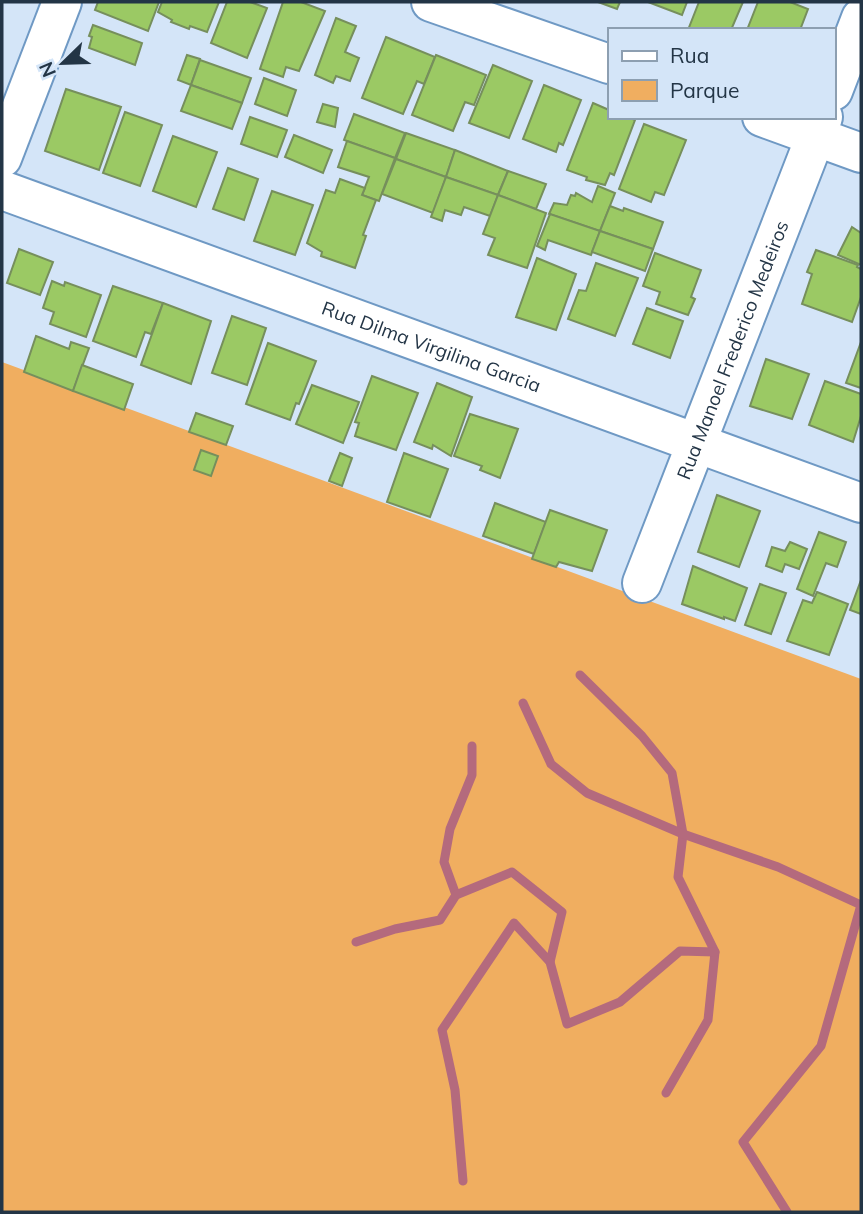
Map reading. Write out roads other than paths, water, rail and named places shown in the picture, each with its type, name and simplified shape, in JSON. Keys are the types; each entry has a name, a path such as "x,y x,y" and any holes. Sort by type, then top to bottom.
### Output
{"street":[{"path":"2,158 62,2"},
{"path":"431,2 608,64"},
{"path":"835,85 861,18"},
{"path":"773,119 819,127 861,153"},
{"name":"Rua Manoel Frederico Medeiros","path":"642,583 819,127"},
{"name":"Rua Dilma Virgilina Garcia","path":"2,190 861,503"}],"waterway":[{"path":"580,675 642,736 672,773 683,834 678,877 715,952 708,1020 666,1093"},
{"path":"523,703 551,764 587,793 683,834 778,867 861,905 821,1046 743,1142 787,1212"},
{"path":"456,895 444,862 450,829 472,775 472,746"},
{"path":"356,942 395,929 440,920 456,895 512,872 562,912 550,962"},
{"path":"463,1181 455,1090 442,1030 514,923 550,962 567,1024 620,1002 680,951 715,952"}]}
